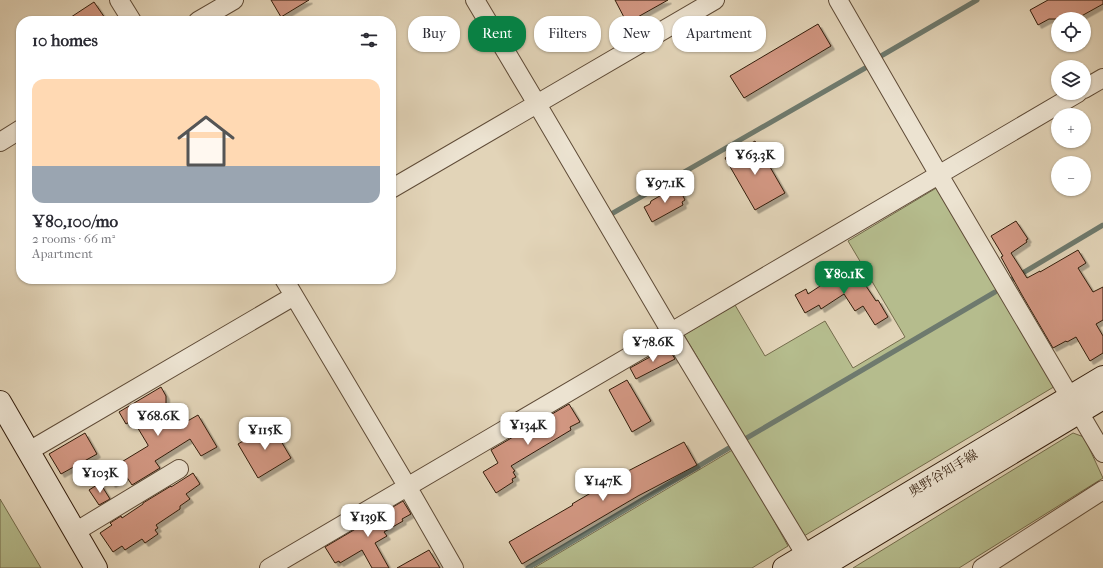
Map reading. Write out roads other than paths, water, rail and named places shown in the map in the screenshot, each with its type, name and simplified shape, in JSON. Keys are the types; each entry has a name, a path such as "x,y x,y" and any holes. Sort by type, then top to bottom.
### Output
{"main road":[{"name":"奥野谷知手線","path":"784,568 813,564 1075,405 1103,377"},
{"name":"奥野谷知手線","path":"1075,405 1103,398"},
{"path":"0,402 96,568"}],"street":[{"path":"119,0 129,16"},
{"path":"207,16 234,0"},
{"path":"475,0 671,332 813,564"},
{"path":"396,186 716,0"},
{"path":"838,0 939,175 1103,452"},
{"path":"1091,85 1103,78"},
{"path":"269,568 1066,100"},
{"path":"0,142 16,132"},
{"path":"287,284 454,568"},
{"path":"29,451 294,296"},
{"path":"75,532 179,469"},
{"path":"982,568 1103,490"}],"waterway":[{"path":"881,56 977,0"},
{"path":"613,213 867,67"},
{"path":"1011,280 1103,225"},
{"path":"745,439 995,292"},
{"path":"528,568 729,448"}]}
